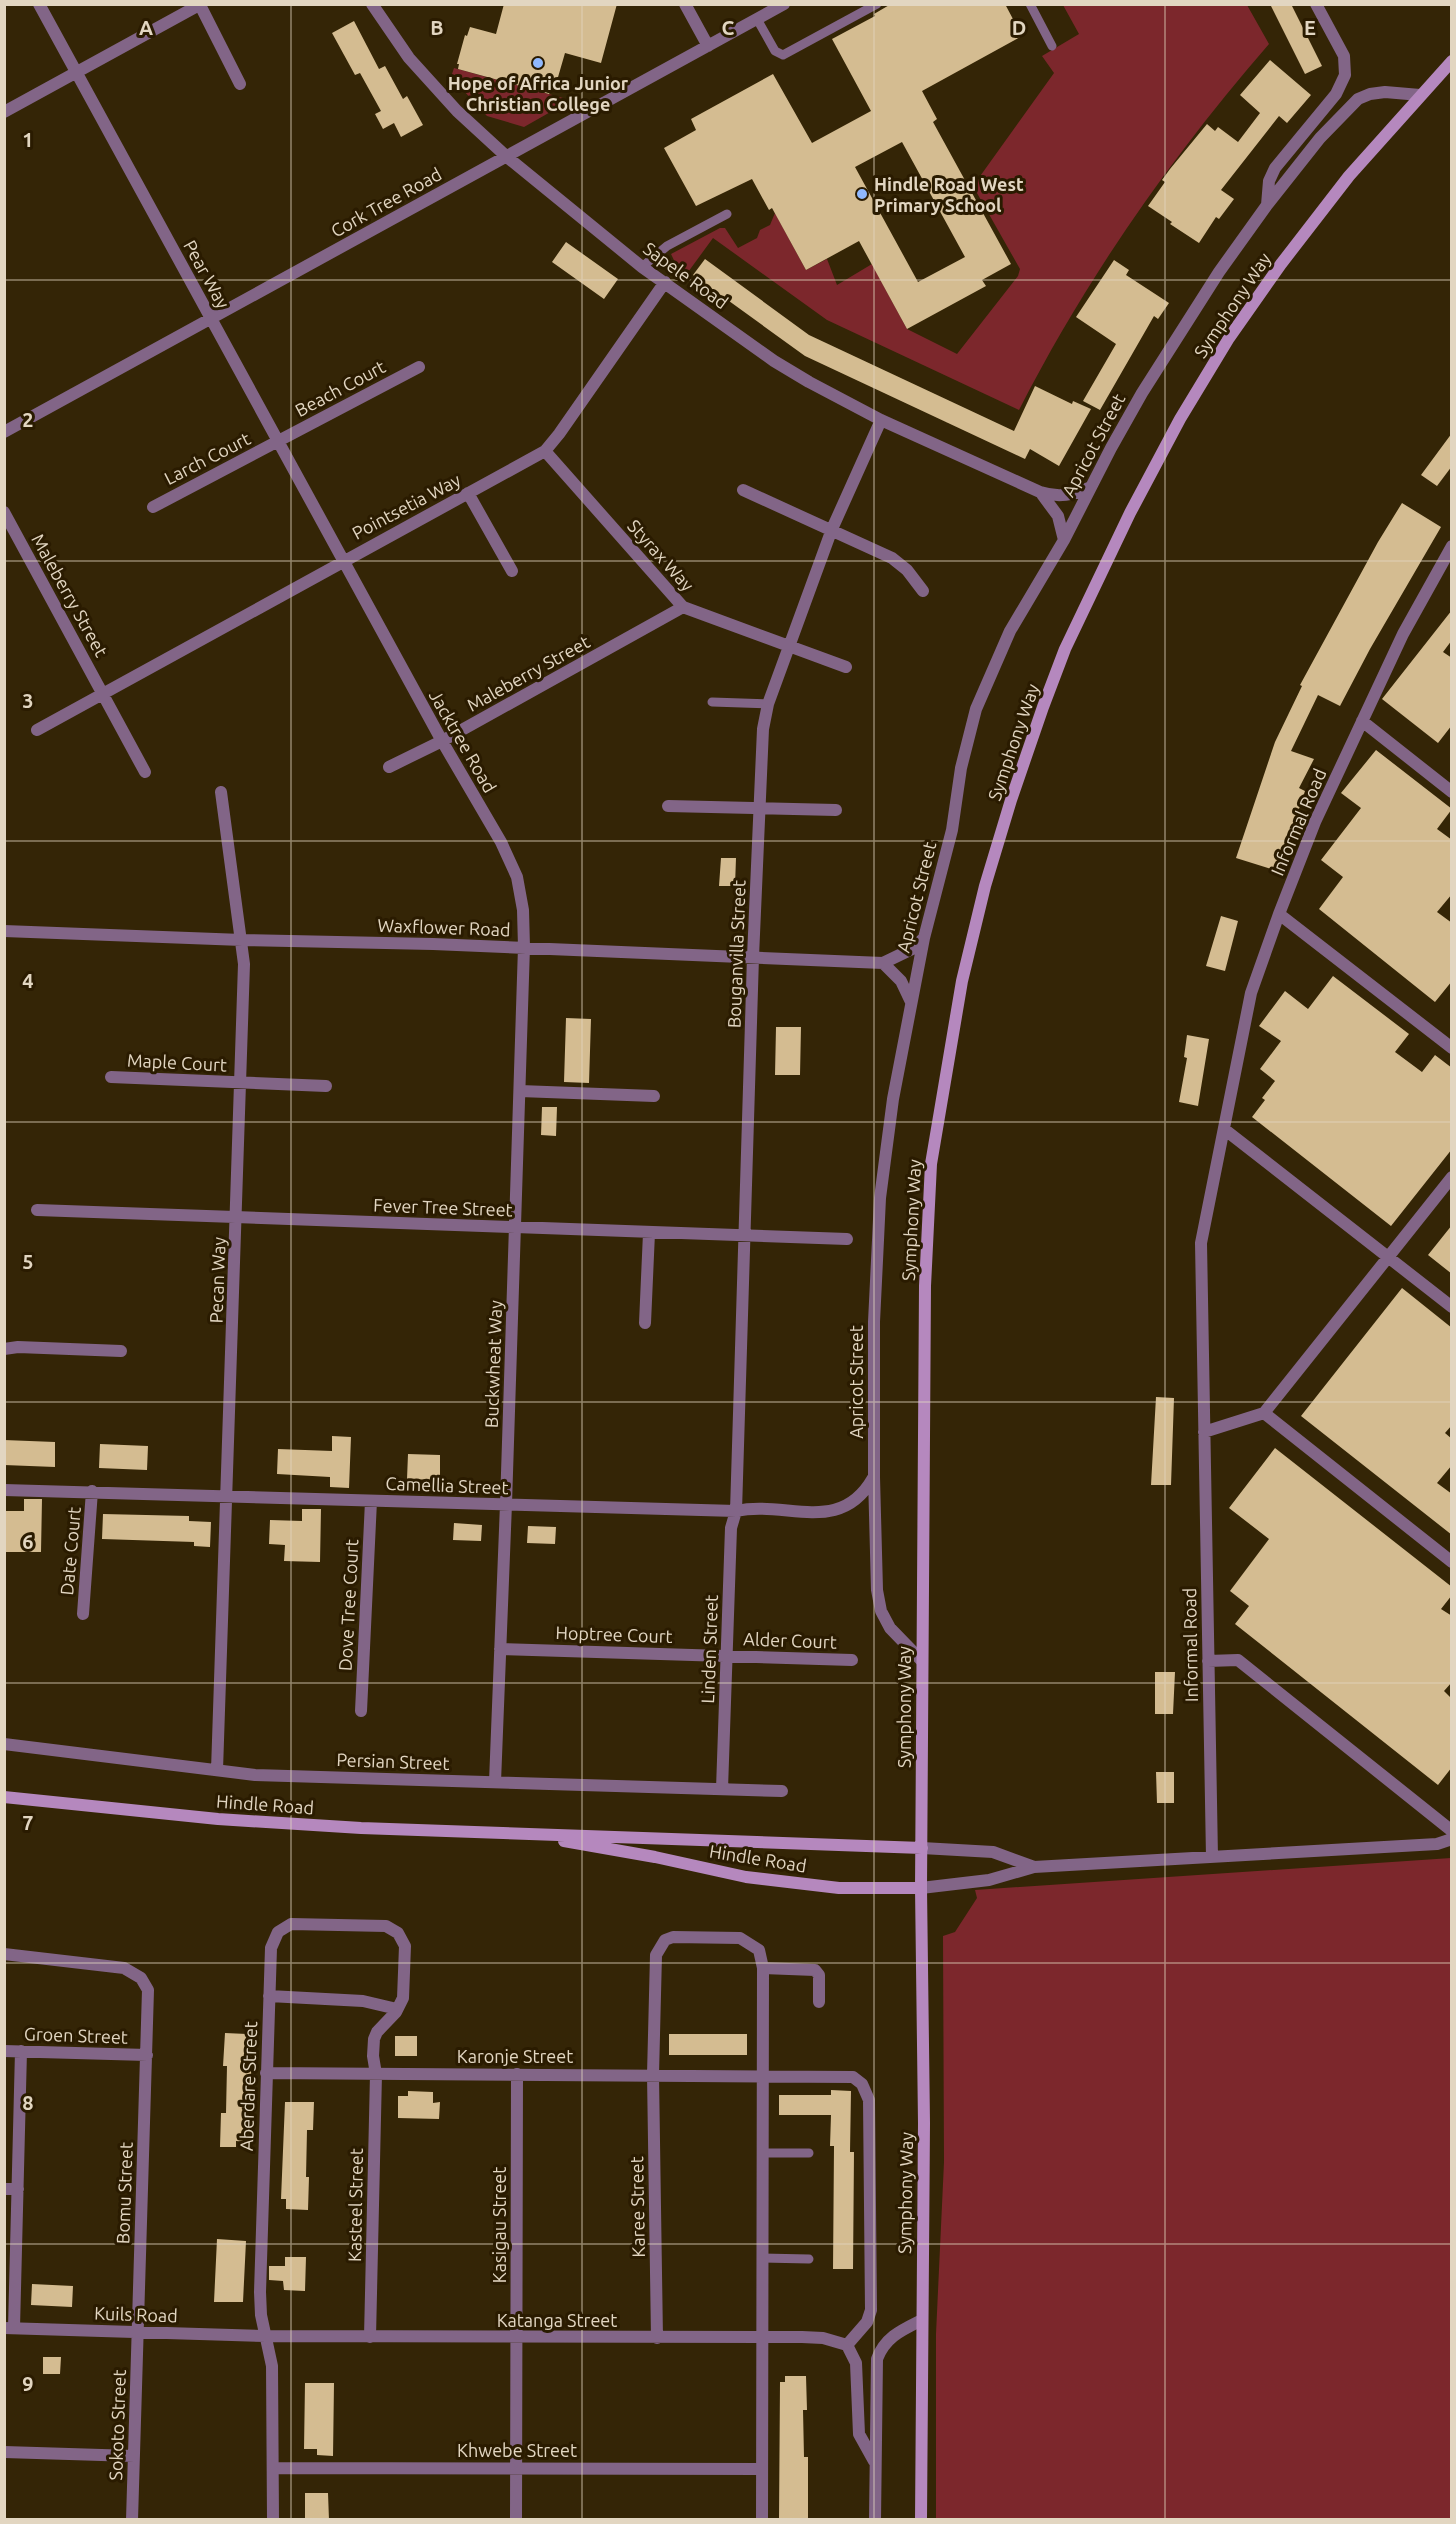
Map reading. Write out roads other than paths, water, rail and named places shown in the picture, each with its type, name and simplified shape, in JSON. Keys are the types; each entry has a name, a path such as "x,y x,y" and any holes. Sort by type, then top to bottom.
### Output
{"main road":[{"name":"Symphony Way","path":"921,2520 924,2123 921,1888 925,1287 931,1164 962,981 985,886 1011,800 1065,649 1130,513 1180,419 1229,338 1281,264 1349,176 1452,61"},
{"name":"Hindle Road","path":"6,1797 218,1819 361,1828 922,1848"},
{"name":"Hindle Road","path":"521,1834 655,1857 746,1877 839,1888 921,1888"}],"street":[{"name":"Pear Way","path":"39,4 343,561"},
{"name":"Sapele Road","path":"372,4 409,58 432,86 507,157 642,267 774,361 881,420 1040,492 1050,495 1069,495 1091,487"},
{"path":"685,4 708,46"},
{"name":"Cork Tree Road","path":"4,432 784,4"},
{"name":"Apricot Street","path":"1267,204 1268,187 1275,168 1336,94 1345,75 1344,56 1316,4"},
{"path":"4,112 200,5 240,84"},
{"name":"Apricot Street","path":"922,1661 892,1631 881,1611 877,1590 874,1322 880,1198 893,1099 911,1002 924,938 952,830 960,768 976,709 1010,631 1064,540 1110,448 1175,339 1267,204 1320,138 1358,99 1370,94 1385,92 1420,95"},
{"name":"Pointsetia Way","path":"104,695 545,451 665,282"},
{"name":"Beach Court","path":"278,441 419,368"},
{"name":"Bouganvilla Street","path":"736,1511 753,957 763,729 768,704 832,529 881,420"},
{"name":"Larch Court","path":"153,507 278,441"},
{"name":"Styrax Way","path":"545,451 683,607 846,667"},
{"path":"743,490 832,529 900,563 923,591"},
{"name":"Sapele Road","path":"1040,492 1058,516 1064,540"},
{"path":"468,493 512,571"},
{"name":"Maleberry Street","path":"4,512 145,772"},
{"name":"Informal Road","path":"1212,1857 1201,1243 1251,993 1279,914 1315,822 1403,634 1452,546"},
{"name":"Jacktree Road","path":"343,561 442,741 501,842 517,877 523,910 524,947"},
{"name":"Maleberry Street","path":"389,767 442,741 683,607"},
{"path":"37,730 104,695"},
{"path":"1362,722 1452,792"},
{"name":"Pecan Way","path":"217,1770 244,964 221,792"},
{"path":"668,806 836,810"},
{"path":"1279,914 1452,1048"},
{"name":"Waxflower Road","path":"4,931 524,947 883,963 912,950 924,938"},
{"name":"Buckwheat Way","path":"495,1782 507,1504 524,947"},
{"path":"883,963 901,981 911,1002"},
{"name":"Maple Court","path":"111,1077 326,1086"},
{"path":"520,1091 654,1096"},
{"path":"1224,1129 1452,1306"},
{"path":"1204,1432 1264,1413 1452,1178"},
{"name":"Fever Tree Street","path":"38,1210 847,1239"},
{"path":"645,1323 649,1233"},
{"path":"4,1349 18,1347 122,1352"},
{"path":"1264,1413 1452,1562"},
{"name":"Camellia Street","path":"4,1490 736,1511 754,1508 811,1513 836,1510 858,1498 874,1477"},
{"name":"Date Court","path":"82,1614 92,1491"},
{"name":"Dove Tree Court","path":"361,1711 371,1501"},
{"name":"Linden Street","path":"722,1789 731,1528 736,1511"},
{"name":"Hoptree Court","path":"500,1648 726,1656"},
{"name":"Alder Court","path":"726,1656 852,1660"},
{"path":"1208,1661 1238,1660 1452,1831"},
{"name":"Persian Street","path":"4,1744 255,1775 782,1791"},
{"path":"921,1888 989,1880 1034,1867 1437,1844 1452,1839"},
{"path":"922,1848 993,1852 1034,1867"},
{"name":"Aberdare Street","path":"273,2520 272,2366 261,2315 260,2292 269,1996 271,1948 274,1939 284,1927 291,1924 386,1926 398,1933 405,1946 403,1998 398,2009"},
{"name":"Karee Street","path":"657,2338 653,2075 656,1955 665,1940 673,1936 740,1938 759,1950 763,1968"},
{"name":"Bomu Street","path":"4,1954 124,1968 141,1978 148,1990 138,2332"},
{"path":"762,2520 763,1968 815,1970 819,1975 819,2002"},
{"path":"269,1996 363,2001 398,2009 377,2032 374,2039 373,2056 376,2074"},
{"name":"Groen Street","path":"4,2051 147,2055"},
{"path":"9,2328 18,2189 21,2051"},
{"name":"Karonje Street","path":"266,2073 847,2075 858,2080 867,2092 869,2100 871,2310 867,2322 847,2345"},
{"name":"Kasteel Street","path":"370,2337 376,2074"},
{"name":"Kasigau Street","path":"516,2520 517,2074"},
{"path":"4,2189 18,2189"},
{"path":"874,2520 877,2359 881,2348 890,2337 922,2319"},
{"name":"Kuils Road","path":"9,2328 266,2336"},
{"name":"Sokoto Street","path":"132,2520 138,2332"},
{"name":"Katanga Street","path":"266,2336 823,2338 847,2345"},
{"path":"847,2345 856,2363 859,2434 874,2461"},
{"path":"4,2452 134,2457"},
{"name":"Khwebe Street","path":"273,2468 761,2469"}],"lane":[{"path":"757,19 775,51 783,54 877,4"},
{"path":"1030,4 1052,46"},
{"path":"642,267 667,246 727,214"},
{"path":"712,702 768,704"},
{"path":"763,2153 809,2153"},
{"path":"762,2258 809,2259"}],"place":[{"name":"Hope of Africa Junior Christian College","path":"538,63"},
{"name":"Hindle Road West Primary School","path":"862,194"}]}
